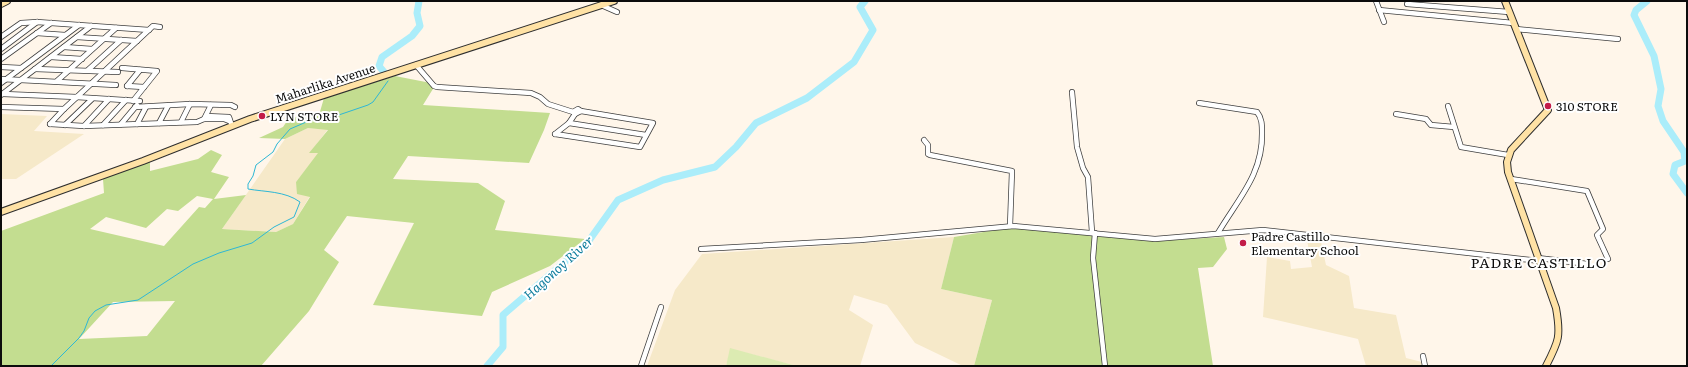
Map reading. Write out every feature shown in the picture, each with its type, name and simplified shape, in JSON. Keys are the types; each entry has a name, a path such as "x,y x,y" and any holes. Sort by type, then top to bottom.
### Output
{"main road":[{"path":"1,4 7,1"},
{"name":"Maharlika Avenue","path":"1,212 143,161 231,124 614,1"},
{"path":"1505,1 1508,12 1544,97 1548,110 1511,150 1508,155 1507,162 1510,179 1556,308 1560,329 1556,346 1546,366"}],"street":[{"path":"1376,1 1384,22"},
{"path":"1407,4 1508,12"},
{"path":"601,5 617,12"},
{"path":"1379,10 1513,23"},
{"path":"1,48 37,22"},
{"path":"1,37 21,23 37,22 149,30"},
{"path":"1,59 51,23"},
{"path":"1,83 3,80 79,25"},
{"path":"2,95 91,26"},
{"path":"160,27 154,26 149,30 104,71 50,124 84,126 197,122 205,118 223,119 231,124"},
{"path":"56,82 116,28"},
{"path":"1516,30 1618,39"},
{"path":"37,33 65,35"},
{"path":"77,36 137,41"},
{"path":"88,70 121,40"},
{"path":"64,47 92,49"},
{"path":"51,57 82,59"},
{"path":"416,65 434,86 437,87 531,93 553,106 574,113 579,113 581,111 653,122 640,147 555,134 569,123 574,113"},
{"path":"1,67 21,68"},
{"path":"122,68 157,71 132,101"},
{"path":"35,69 118,72"},
{"path":"140,70 127,86 144,87"},
{"path":"3,80 116,85"},
{"path":"1072,92 1076,135 1084,172 1088,176 1093,232 1093,258 1105,366"},
{"path":"2,95 77,97 140,101 121,124"},
{"path":"65,125 92,98"},
{"path":"84,126 109,99"},
{"path":"103,125 126,100"},
{"path":"1199,103 1257,112 1260,116 1262,156 1257,171 1218,233"},
{"path":"135,107 190,104 231,105 235,107"},
{"path":"181,122 190,104"},
{"path":"205,118 211,105"},
{"path":"159,123 168,106"},
{"path":"1448,106 1461,147 1508,155"},
{"path":"1,107 64,109"},
{"path":"137,124 146,107"},
{"path":"1396,114 1426,119 1432,125 1454,127"},
{"path":"569,123 646,135"},
{"path":"924,140 928,145 928,154 930,155 1012,171 1010,226"},
{"path":"1510,179 1587,192 1603,229 1598,235 1608,259"},
{"path":"701,249 861,240 1010,226 1093,232 1155,239 1264,230 1588,264"},
{"path":"641,366 661,307"},
{"path":"1423,356 1425,366"}],"shaded area":[{"path":"1,114 47,116 34,131 84,134 16,179 1,179"},
{"path":"308,128 328,129 310,153 319,153 296,182 310,196 293,224 276,232 222,229 285,139"},
{"path":"954,237 941,289 992,300 974,366 963,366 915,343 887,305 854,295 849,310 873,325 860,366 797,366 731,349 726,366 647,366 675,290 702,254"},
{"path":"1307,240 1321,242 1326,265 1349,276 1354,308 1396,315 1406,358 1422,362 1423,366 1366,366 1358,339 1263,317 1267,257 1290,261 1291,269 1312,267"}],"green space":[{"path":"395,76 436,84 423,105 550,113 529,163 408,156 393,179 478,183 505,201 495,230 585,239 550,266 492,292 482,316 373,305 414,223 347,216 324,250 339,262 309,311 261,366 1,366 1,231 104,193 103,179 150,160 150,171 198,159 211,150 222,155 211,172 229,177 214,199 246,195 222,229 276,232 293,224 310,197 297,194 296,182 318,153 309,153 328,130 308,128 285,139 259,138 283,127 289,118 319,115 324,98","holes":["197,196 213,199 205,208 199,207 164,246 90,229 106,217 146,228 167,209 178,211","175,301 147,336 79,339 113,302"]},
{"path":"1013,227 1153,241 1224,237 1227,249 1213,267 1198,268 1213,366 974,366 992,300 941,289 954,237"},
{"path":"730,348 797,366 726,366"}],"waterway":[{"path":"384,72 379,66 382,57 412,36 420,26 417,13 419,1"},
{"name":"Hagonoy River","path":"487,366 503,347 503,315 588,242 618,200 663,180 715,167 736,147 756,123 807,98 854,62 873,30 860,7 865,1"},
{"path":"1647,1 1636,10 1634,15 1654,56 1661,89 1658,106 1663,121 1684,152 1685,161 1675,165 1673,174 1687,193"},
{"path":"51,366 79,338 84,331 89,318 95,311 106,305 138,300 193,264 219,253 252,243 274,227 294,217 300,202 294,198 275,192 248,189 248,184 253,176 256,165 273,152 277,144 290,129 311,120 327,119 368,105 373,102 388,81"}],"place":[{"name":"310 STORE","path":"1548,106"},
{"name":"LYN STORE","path":"262,116"},
{"name":"Padre Castillo Elementary School","path":"1243,243"}],"district":[{"name":"PADRE CASTILLO","path":"1539,262"}]}
